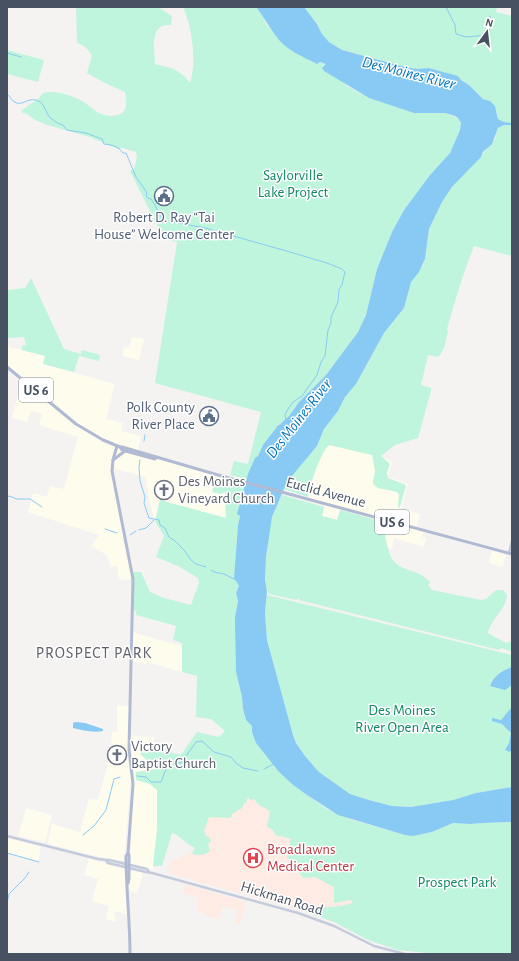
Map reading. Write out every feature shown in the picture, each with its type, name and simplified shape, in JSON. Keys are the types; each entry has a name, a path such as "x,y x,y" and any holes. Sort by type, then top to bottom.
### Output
{"main road":[{"name":"US 6","path":"7,367 72,420 95,436 119,447"},
{"name":"Euclid Avenue","path":"119,447 122,450 155,459 157,457"},
{"name":"Euclid Avenue","path":"119,447 510,554"},
{"path":"119,447 113,460 112,471 133,579 129,750 132,784 126,879 128,883 130,954"},
{"path":"113,460 125,451"},
{"path":"510,554 512,541"},
{"name":"Hickman Road","path":"7,836 106,860 108,862 128,866 298,913 334,926 374,946 405,954"}],"shaded area":[{"path":"132,337 144,339 139,360 122,356 124,347 129,348"},
{"path":"7,344 9,347 45,356 43,364 115,384 106,419 123,423 121,431 141,436 138,451 229,478 225,494 226,518 160,501 155,521 149,498 146,477 112,468 133,579 119,580 117,566 111,567 107,555 91,546 99,535 28,512 33,493 47,497 50,486 64,489 78,437 39,425 42,414 31,411 27,422 12,418 22,379 7,367"},
{"path":"322,442 354,451 380,456 392,462 388,477 408,484 401,509 420,514 416,529 424,531 422,537 426,538 424,547 394,538 392,549 381,545 388,521 341,508 337,520 322,516 325,504 307,499"},
{"path":"492,551 506,555 503,567 489,563"},
{"path":"132,632 182,646 182,672 147,662 147,665 131,661"},
{"path":"117,705 130,706 129,736 155,737 150,755 155,756 157,776 157,830 153,870 130,863 133,779 131,778 124,861 90,855 49,844 48,842 52,824 80,832 89,798 98,800 113,744 111,743 112,732 117,732"},
{"name":"Broadlawns Medical Center","path":"215,782 262,786 376,871 343,926 303,911 167,873 170,862 195,850"},
{"path":"26,808 52,815 45,842 18,836"},
{"path":"7,838 41,847 38,861 7,853"},
{"path":"89,859 123,868 125,870 127,914 114,911 116,922 106,919 109,906 92,901 98,879 84,875"},
{"path":"132,870 143,873 137,894 130,891 130,872"},
{"name":"Broadlawns Medical Center","path":"185,884 246,902 240,925 235,924 238,910 222,906 219,919 207,916 196,909 199,898 183,893"}],"green space":[{"name":"Saylorville Lake Project","path":"76,7 158,7 172,16 171,25 162,26 156,33 154,44 155,64 179,72 190,83 193,55 189,24 183,7 256,7 263,16 266,24 284,45 326,64 347,86 369,98 414,113 445,113 458,118 461,123 460,130 450,153 430,175 404,210 392,232 377,269 366,315 358,332 326,375 299,402 289,416 276,427 254,462 247,479 230,475 234,461 248,464 261,412 155,383 177,242 161,238 160,230 153,218 155,218 152,215 130,171 134,169 137,157 136,152 123,148 118,149 90,137 47,125 21,112 38,99 43,93 56,92 79,99 97,112 104,115 117,115 124,112 126,105 125,92 87,73 92,56 86,48 77,43"},
{"path":"304,7 497,7 496,12 512,16 512,123 504,122 498,119 497,112 490,101 483,99 469,85 457,76 429,68 417,69 405,67 342,50 329,42"},
{"path":"7,50 44,60 38,82 7,74"},
{"path":"504,125 512,125 512,256 474,246 453,308 447,329 448,331 444,348 438,357 428,355 421,385 431,388 431,391 418,438 395,445 381,456 390,464 387,473 388,478 406,486 400,507 399,508 398,506 399,495 397,492 378,488 374,485 373,482 375,471 372,455 329,445 319,462 313,477 308,497 284,489 287,482 317,446 324,429 338,411 345,397 356,384 384,333 404,308 411,281 423,265 429,229 442,202 452,187 477,161 495,139 498,128"},
{"path":"31,278 64,349 81,354 82,350 100,355 99,361 79,356 74,372 43,364 45,356 22,350 22,346 26,345 24,337 7,338 7,289 25,288"},
{"name":"Prospect Park","path":"216,478 245,485 239,503 240,516 234,578 239,586 236,593 238,601 235,617 236,672 246,720 252,726 256,743 279,772 293,785 327,809 349,819 405,835 418,835 432,832 453,823 470,824 512,822 512,954 437,954 398,950 368,940 334,922 306,912 308,909 341,906 353,903 351,900 334,903 334,887 315,877 303,878 287,857 291,839 276,835 272,829 267,827 270,811 259,805 254,799 247,799 242,808 232,814 231,818 209,817 204,831 206,836 209,837 211,841 208,844 210,851 208,853 202,855 193,854 192,853 195,848 172,833 162,866 153,866 157,830 157,790 150,784 136,780 136,772 157,769 140,754 141,752 147,753 152,748 181,755 197,732 219,737 225,731 211,719 196,717 197,676 182,672 182,643 173,640 176,626 136,615 136,611 133,610 132,572 141,572 150,592 164,598 191,605 199,583 198,578 178,566 156,557 164,536 155,521 160,500 226,518 225,492 221,494 212,492"},
{"path":"282,495 324,507 322,516 337,520 340,510 387,523 385,529 386,538 391,557 400,566 424,577 430,582 428,585 432,590 481,600 486,599 496,590 503,590 507,595 506,600 492,623 488,633 506,643 512,641 512,652 502,648 499,650 299,600 299,598 296,600 269,594 265,569 267,546 270,525 276,506"},
{"name":"Des Moines River Open Area","path":"267,595 512,655 512,787 476,793 453,800 411,807 392,806 350,794 319,772 305,756 296,743 293,735 267,640 265,613"}],"water":[{"name":"Des Moines River","path":"256,7 304,7 329,42 342,50 405,67 417,69 429,68 458,76 483,99 490,101 495,106 498,119 504,122 512,123 512,125 504,125 498,128 492,144 452,187 442,202 429,229 425,259 419,272 411,282 404,308 384,333 356,384 345,397 338,411 324,429 317,446 287,482 272,517 266,557 265,579 267,592 265,613 267,640 293,735 296,743 305,756 319,772 350,794 392,806 411,807 453,800 476,793 512,787 512,822 470,824 453,823 432,832 413,836 338,815 293,785 279,772 256,743 252,732 252,726 246,720 236,672 235,617 238,601 236,593 239,586 234,578 240,516 237,514 248,474 255,458 258,456 263,445 277,426 289,416 299,402 326,375 358,332 366,315 377,269 392,232 404,210 430,175 450,153 460,130 461,123 455,116 445,113 414,113 369,98 324,71 322,68 326,64 320,62 317,64 288,48 276,36"},
{"path":"512,667 512,685 505,690 490,686 498,674"},
{"path":"512,707 512,749 510,752 505,750 509,743 511,733 502,724 492,721 492,718 501,720"},
{"path":"73,723 85,723 103,729 103,731 99,732 73,728"}],"waterway":[{"path":"446,7 455,25 456,34 466,37 488,35 491,24 490,16"},
{"path":"7,53 21,57"},
{"path":"7,94 16,103 36,100 43,105 51,118 63,125 67,130 86,133 102,139 104,144 115,146 123,153 126,153 136,177 147,193 146,196 151,199 162,219 167,220"},
{"name":"Des Moines River","path":"174,222 205,228 283,250 327,263 342,269 345,272 342,285 339,289 338,302 331,317 325,356 321,362 317,375 302,396 293,402 288,409 285,415 286,420"},
{"path":"144,441 145,435"},
{"path":"140,460 140,481 145,497 144,503 149,518 154,519"},
{"path":"7,497 30,499 42,507"},
{"path":"139,530 146,528 155,519 159,520 160,525 165,528 169,537 185,551 191,560 196,564 206,567"},
{"path":"105,529 117,533"},
{"path":"130,535 136,531"},
{"path":"211,570 236,580"},
{"path":"137,776 146,777 151,782 161,782 168,764 171,762 181,763 196,742 202,741 214,752 231,757 243,768 258,771"},
{"path":"264,769 274,764"},
{"path":"83,835 94,826 106,810 114,779 120,777"},
{"path":"7,853 39,862"},
{"path":"7,903 9,894 29,872"}],"place":[{"name":"Robert D. Ray “Tai House” Welcome Center","path":"164,196"},
{"name":"Polk County River Place","path":"209,416"},
{"name":"Des Moines Vineyard Church","path":"164,490"},
{"name":"Victory Baptist Church","path":"117,755"},
{"name":"Broadlawns Medical Center","path":"253,858"}],"district":[{"name":"PROSPECT PARK","path":"94,652"}]}
